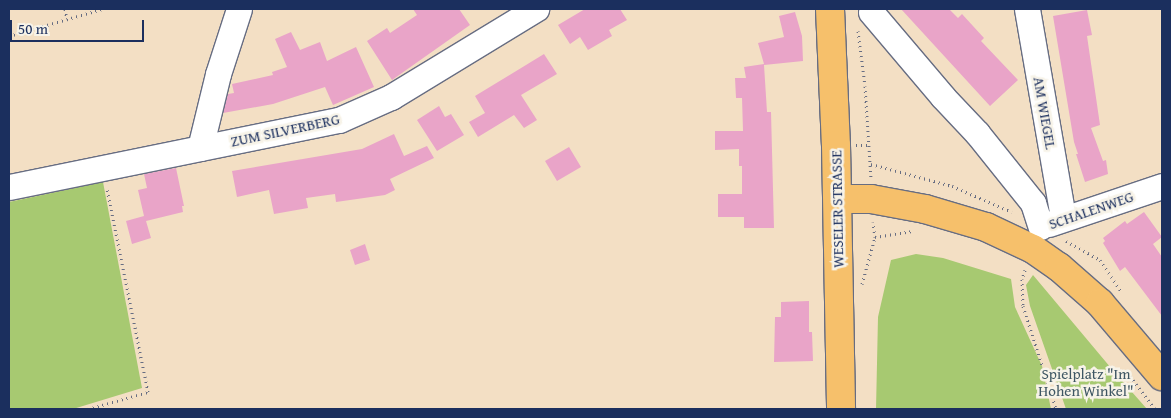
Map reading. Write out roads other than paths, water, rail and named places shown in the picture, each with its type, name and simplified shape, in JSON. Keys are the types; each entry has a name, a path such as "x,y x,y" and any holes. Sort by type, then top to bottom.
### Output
{"main road":[{"name":"WESELER STRASSE","path":"830,9 838,199 840,409"},
{"path":"838,199 871,200 925,209 1042,241 1059,267 1100,303 1162,376"}],"street":[{"path":"200,148 218,74 239,9"},
{"name":"ZUM SILVERBERG","path":"9,186 339,120 391,97 536,9"},
{"name":"AM WIEGEL","path":"1027,9 1042,241"},
{"path":"864,20 977,133 1027,195 1033,203 1042,241"},
{"name":"SCHALENWEG","path":"1042,241 1162,186"}],"park label":[{"name":"Spielplatz \"Im Hohen Winkel\"","path":"1086,382"}]}
